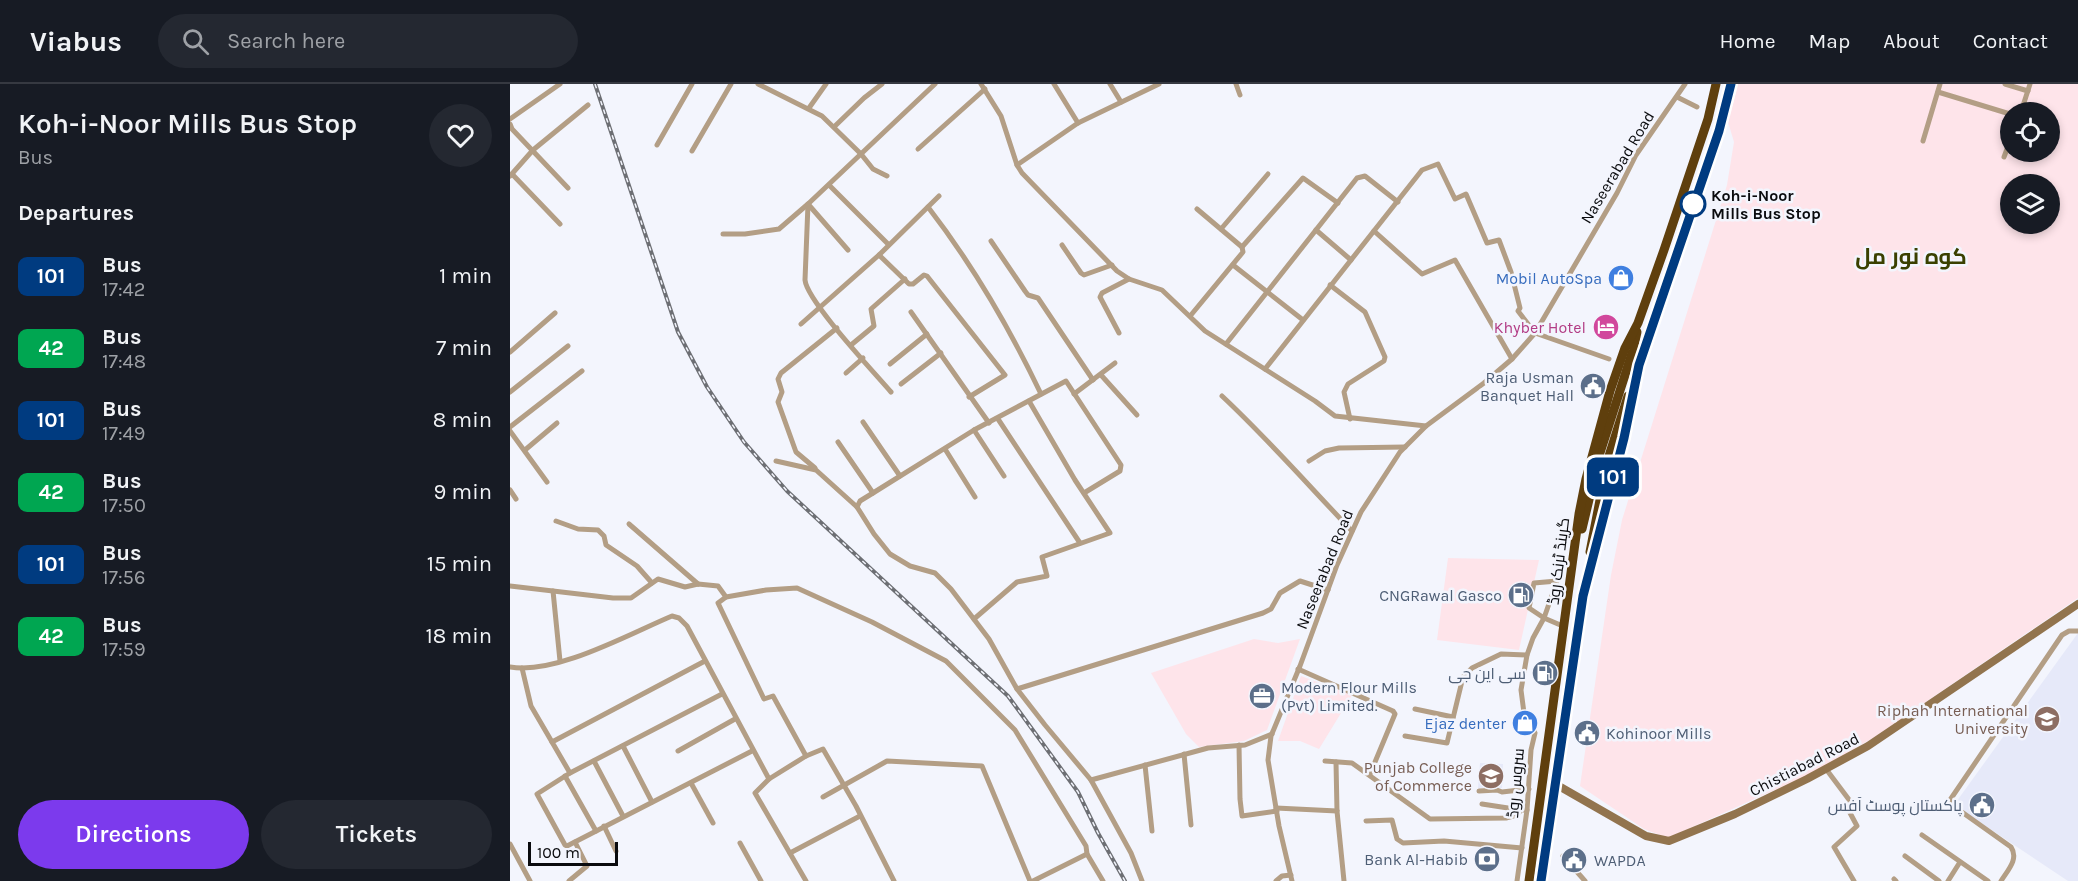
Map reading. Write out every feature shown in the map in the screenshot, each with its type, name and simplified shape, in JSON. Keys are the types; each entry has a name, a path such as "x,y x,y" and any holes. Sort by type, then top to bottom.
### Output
{"highway":[{"name":"گرینڈ ٹرنک روڈ","path":"1529,881 1579,514 1588,469 1610,391 1625,348 1638,323 1708,119 1716,84"},
{"name":"گرینڈ ٹرنک روڈ","path":"1541,881 1557,786 1583,596 1624,438 1639,365 1719,131 1731,84"},
{"path":"1638,323 1633,350 1599,456 1603,461 1608,459 1639,365"},
{"path":"1571,578 1594,474 1597,466 1601,465 1605,469 1583,596"}],"main road":[{"name":"Chistiabad Road","path":"1557,786 1646,836 1669,841 1735,814 1826,769 1888,734 2078,604"}],"street":[{"path":"510,119 560,84"},
{"path":"657,145 692,84"},
{"path":"692,151 731,84"},
{"path":"759,84 822,116 835,126 873,170 887,176"},
{"path":"809,108 826,84"},
{"path":"723,234 745,234 779,229 829,185 935,84"},
{"path":"1054,84 1078,123"},
{"path":"1110,84 1121,102"},
{"path":"1017,165 1050,140 1078,123 1159,84"},
{"path":"1236,84 1240,95"},
{"name":"Naseerabad Road","path":"1291,878 1268,760 1272,734 1361,512 1405,447 1426,426 1512,359 1535,333 1617,193 1636,155 1685,84"},
{"path":"1923,141 1940,84"},
{"path":"2005,84 2028,91"},
{"path":"2024,102 2030,84"},
{"path":"835,126 878,85"},
{"path":"918,149 983,87 1001,116 1017,165 1022,173 1112,265 1130,279 1162,290 1191,315 1205,331 1315,401 1330,413 1350,418 1426,426"},
{"path":"1938,92 2000,111"},
{"path":"1677,97 1697,107"},
{"path":"560,224 511,175 533,150 588,105"},
{"path":"510,124 512,129 568,188"},
{"path":"1265,369 1422,170 1438,164 1455,199 1466,194 1486,243 1498,240 1511,272 1520,308 1518,311 1535,333 1609,359"},
{"path":"1221,229 1268,174"},
{"path":"1226,344 1358,178 1365,176 1398,202"},
{"path":"1242,247 1303,178 1338,203"},
{"path":"829,185 888,244"},
{"path":"801,324 879,255 939,196"},
{"path":"808,204 848,250"},
{"path":"808,204 805,284 819,306 891,392"},
{"path":"928,207 946,231 1017,343 1041,394"},
{"path":"1191,315 1243,252 1242,247 1197,209"},
{"path":"1316,230 1351,260"},
{"path":"1374,231 1422,274 1455,260 1512,359"},
{"path":"991,241 1025,291 1038,298 1093,380"},
{"path":"1062,245 1084,275 1112,265"},
{"path":"879,255 909,284 913,284 924,275 927,276 1005,375 969,397"},
{"path":"1233,265 1303,320"},
{"path":"851,345 874,326 871,309 905,279"},
{"path":"1119,333 1100,297 1102,293 1130,279"},
{"path":"1330,285 1365,312 1385,357 1384,361 1348,384 1344,392 1350,418"},
{"path":"911,312 989,423"},
{"path":"510,352 555,313"},
{"path":"837,328 781,373 778,379 782,392 778,402 796,452 857,507 890,554 910,566 935,573 951,589 989,639 1017,689 1091,780 1131,853 1142,881"},
{"path":"890,364 927,334"},
{"path":"510,392 568,346"},
{"path":"900,384 940,353"},
{"path":"846,373 863,358"},
{"path":"1074,394 1115,363"},
{"path":"547,482 510,429 582,371"},
{"path":"1101,375 1137,415"},
{"path":"857,507 860,501 974,430 1066,381 1121,465 1120,471 1084,493"},
{"path":"1222,396 1266,437 1296,473 1352,531"},
{"path":"974,619 1017,582 1047,576 1042,557 1110,533 1029,401"},
{"path":"998,419 1080,543"},
{"path":"863,422 900,476"},
{"path":"525,450 557,423"},
{"path":"974,430 1004,476"},
{"path":"838,442 873,493"},
{"path":"1309,460 1324,451 1339,448 1405,447"},
{"path":"945,449 975,497"},
{"path":"776,461 816,470"},
{"path":"510,490 516,499"},
{"path":"556,521 578,529 598,530 604,536 606,545 636,566 652,583"},
{"path":"629,524 698,584"},
{"path":"510,586 631,598 658,579 685,587 698,584 718,586 726,597"},
{"path":"1017,689 1263,613 1271,609 1280,593 1300,581 1328,590"},
{"name":"سروس روڈ","path":"1517,881 1534,733 1524,713 1521,690 1527,655 1544,618 1557,581 1534,583 1529,608 1544,618"},
{"path":"806,756 773,696 764,699 718,603 726,597 766,590 797,588 872,622 946,661 1015,730 1086,846 1087,854 1103,881"},
{"path":"553,591 560,662"},
{"path":"510,667 522,668 560,662 672,616 684,621 769,779"},
{"path":"1544,618 1565,627"},
{"path":"2001,881 2014,860 2015,853 2011,847 1952,805 1950,800 2062,635 2069,631 2078,632"},
{"path":"1405,736 1447,743 1463,677 1472,668 1501,654 1527,655"},
{"path":"552,742 705,661"},
{"path":"522,668 531,706 552,742 596,831"},
{"path":"1298,669 1393,711 1395,714 1370,774"},
{"path":"722,694 568,775 537,794 565,845 575,842 752,751"},
{"path":"1415,709 1453,717"},
{"path":"678,751 735,719"},
{"path":"1091,780 1209,748 1239,745 1272,734"},
{"path":"1239,745 1242,816 1277,809 1337,811"},
{"path":"623,746 652,802"},
{"path":"806,881 756,793 769,779 806,756 823,749 894,881"},
{"path":"1184,754 1191,825"},
{"path":"594,761 623,816"},
{"path":"823,797 887,761 982,766 1032,881 1087,854"},
{"path":"1325,761 1352,763 1430,819 1506,818 1524,810"},
{"path":"1336,762 1337,811 1344,881"},
{"path":"1145,765 1152,831"},
{"path":"1826,769 1850,801 1849,811 1857,826 1834,847 1854,881"},
{"path":"691,783 713,823"},
{"path":"1479,791 1502,792 1529,789"},
{"path":"1498,807 1502,792"},
{"path":"1482,804 1524,810"},
{"path":"790,853 861,816"},
{"path":"1366,821 1392,820 1397,839 1403,843 1444,841 1522,848"},
{"path":"604,826 616,850"},
{"path":"1922,835 1988,881"},
{"path":"568,881 587,866 575,842"},
{"path":"740,843 759,880"},
{"path":"510,844 530,881"},
{"path":"1563,856 1585,881"},
{"path":"1905,856 1939,881"},
{"path":"1948,881 1960,862"},
{"path":"1268,881 1282,876 1291,878"}],"shaded area":[{"path":"1738,84 2078,84 2078,598 1873,738 1810,774 1668,838 1644,829 1580,786 1611,575 1622,520 1727,185 1734,142 1728,122"},
{"path":"1448,558 1539,560 1519,650 1437,640"},
{"name":"Riphah International University","path":"2078,633 2078,881 2068,881 1954,805"},
{"path":"1254,639 1278,643 1300,639 1267,730 1244,741 1199,747 1186,734 1151,673"},
{"path":"1301,676 1352,695 1319,749 1300,741 1278,741"},
{"name":"Punjab College of Commerce","path":"1480,763 1503,764 1502,788 1478,788"}],"railway":[{"path":"595,84 678,332 707,387 744,442 787,491 1008,696 1078,792 1125,881"}],"bus line":[{"name":"101","path":"1541,881 1557,786 1583,596 1624,438 1644,347 1719,131 1731,84"}],"place":[{"name":"Koh-i-Noor Mills Bus Stop","path":"1693,204"},
{"name":"Mobil AutoSpa","path":"1621,278"},
{"name":"Khyber Hotel","path":"1606,327"},
{"name":"Raja Usman Banquet Hall","path":"1593,386"},
{"name":"CNGRawal Gasco","path":"1521,595"},
{"name":"سی این جی","path":"1545,673"},
{"name":"Modern Flour Mills (Pvt) Limited.","path":"1262,696"},
{"name":"Riphah International University","path":"2047,719"},
{"name":"Ejaz denter","path":"1525,723"},
{"name":"Kohinoor Mills","path":"1587,733"},
{"name":"Punjab College of Commerce","path":"1491,776"},
{"name":"پاکستان پوسٹ آفس","path":"1982,805"},
{"name":"Bank Al-Habib","path":"1487,859"},
{"name":"WAPDA","path":"1574,860"}],"district":[{"name":"کوہ نور مل","path":"1911,256"}]}
